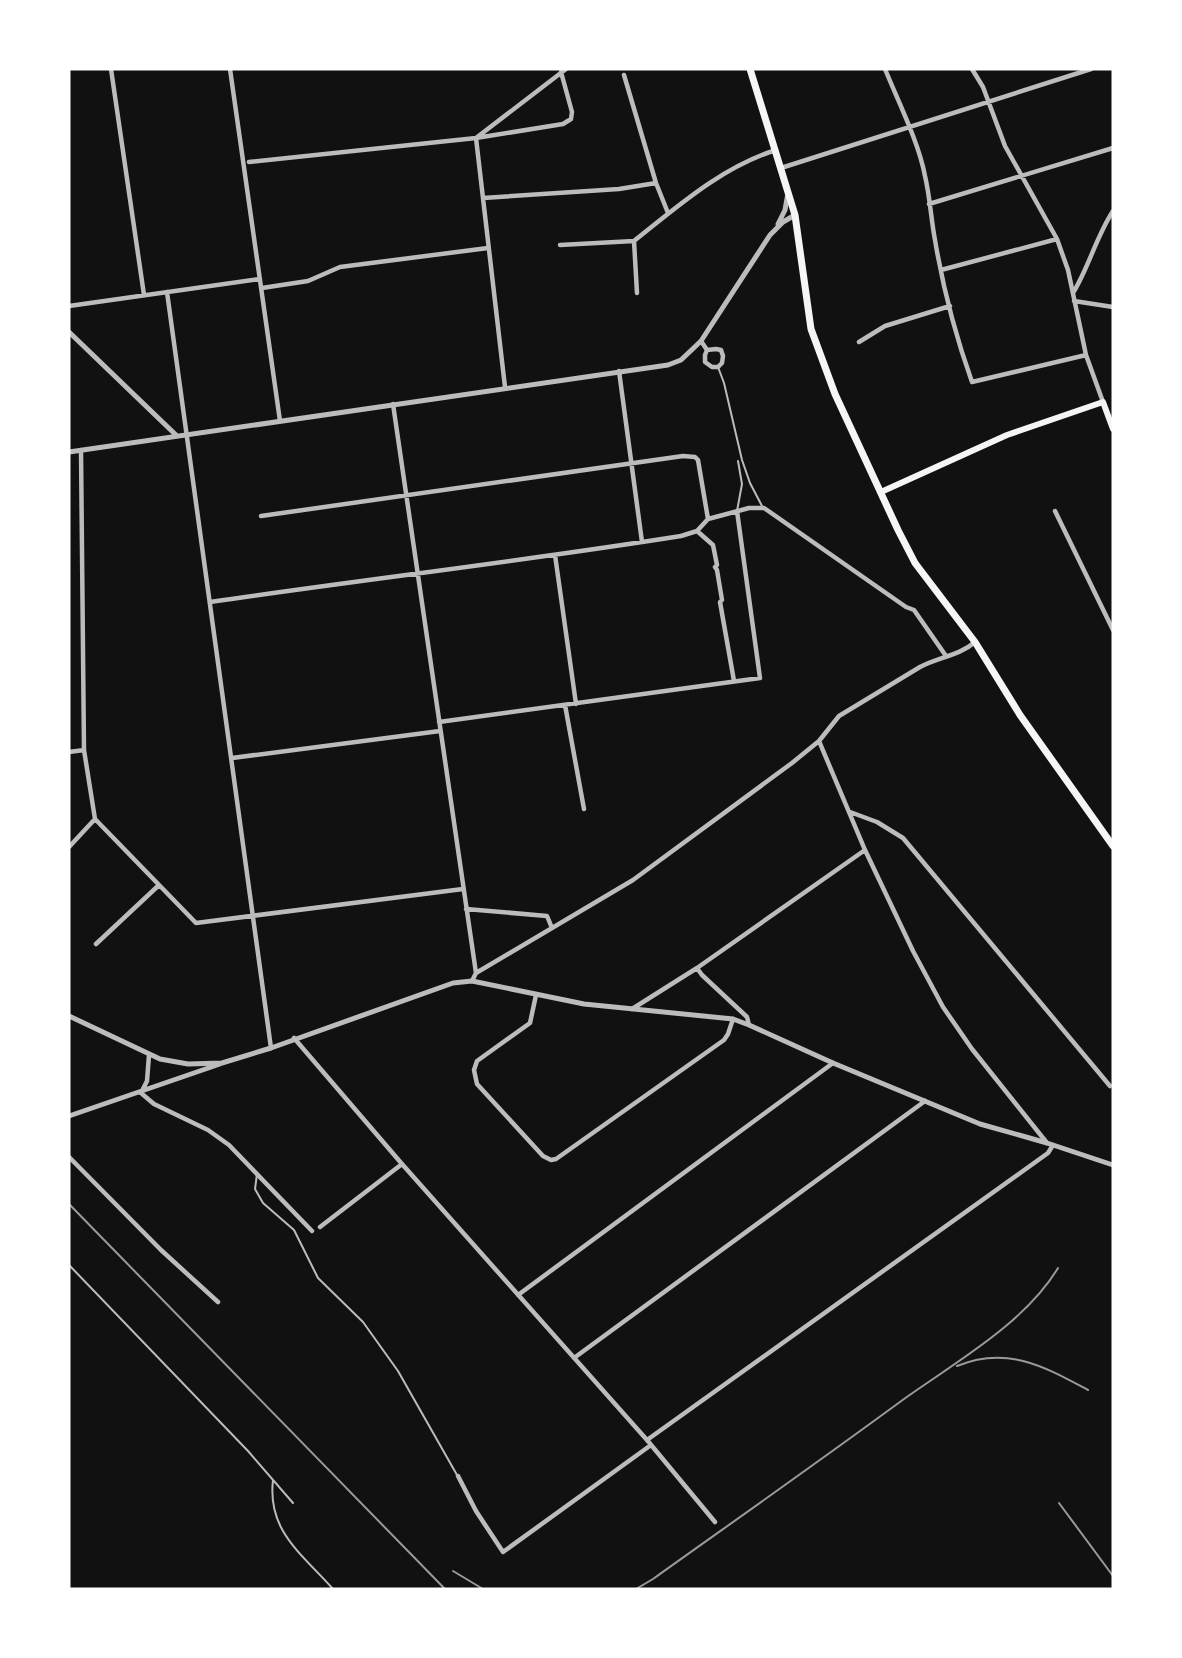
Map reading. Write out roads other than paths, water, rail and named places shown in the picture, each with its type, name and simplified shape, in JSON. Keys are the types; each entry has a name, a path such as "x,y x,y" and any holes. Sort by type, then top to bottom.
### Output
{"main road":[{"path":"750,69 795,215 811,329 835,394 880,492 915,563 975,642 1020,715 1113,846"},
{"path":"880,492 1007,435 1103,402 1113,429"}],"street":[{"path":"111,69 144,295"},
{"path":"230,69 280,421"},
{"path":"885,69 925,175 941,270 972,382 1086,355"},
{"path":"972,69 983,87 1005,146 1057,239 1073,293 1086,355 1103,402"},
{"path":"781,168 988,100 1091,69"},
{"path":"249,162 476,138 563,124 571,120 572,112 564,71 476,138"},
{"path":"624,75 656,183 668,213"},
{"path":"476,138 505,387"},
{"path":"929,204 1113,148"},
{"path":"560,245 634,241 701,188 752,157 776,150"},
{"path":"483,198 585,192 656,183"},
{"path":"775,230 785,210 789,192"},
{"path":"1073,293 1083,277 1100,234 1113,211"},
{"path":"69,452 668,365 681,360 701,341 770,235 795,215"},
{"path":"941,270 1057,239"},
{"path":"634,241 638,293"},
{"path":"262,288 308,281 340,267 488,248"},
{"path":"69,306 260,279"},
{"path":"167,292 271,1048"},
{"path":"1074,301 1113,308"},
{"path":"859,342 885,326 950,306"},
{"path":"69,332 177,436"},
{"path":"701,341 707,350"},
{"path":"716,348 721,350 722,363 718,367 712,367 705,362 707,350 716,348"},
{"path":"619,371 642,542"},
{"path":"393,404 476,973"},
{"path":"81,450 84,750 95,819 196,923 463,889"},
{"path":"261,516 683,456 695,457 698,460 708,519"},
{"path":"210,602 681,536 697,531 708,519 737,511 764,508 906,607 915,610 946,656"},
{"path":"439,722 760,678 737,511"},
{"path":"1055,511 1113,630"},
{"path":"697,531 713,545 734,681"},
{"path":"555,555 576,704"},
{"path":"472,981 476,973 633,880 819,741 839,716 920,667 967,650 975,642"},
{"path":"565,705 584,809"},
{"path":"232,758 440,731"},
{"path":"819,741 913,951 944,1007 972,1049 1050,1144"},
{"path":"69,752 84,750"},
{"path":"850,812 877,822 903,838 1110,1086"},
{"path":"69,847 95,819"},
{"path":"630,1010 697,968 866,850"},
{"path":"96,944 158,886"},
{"path":"466,909 547,916 552,928"},
{"path":"697,968 747,1017 749,1025"},
{"path":"71,1116 453,983 472,981 584,1004 733,1019 980,1124 1050,1144 1113,1166"},
{"path":"537,995 530,1023 477,1061 474,1070 477,1084 543,1156 551,1160 556,1159 724,1040 733,1019"},
{"path":"69,1016 149,1055 176,1062 222,1063"},
{"path":"294,1038 402,1164 649,1442 715,1522"},
{"path":"141,1093 147,1081 149,1055"},
{"path":"518,1295 833,1063"},
{"path":"141,1093 169,1113 208,1130 229,1145 312,1231"},
{"path":"574,1358 925,1101"},
{"path":"458,1476 477,1511 504,1552 649,1442 1048,1153 1050,1144"},
{"path":"69,1156 161,1250 218,1302"},
{"path":"320,1227 402,1164"}],"lane":[{"path":"718,367 750,483 764,508"},
{"path":"737,511 742,484 738,461"},
{"path":"257,1174 255,1189 263,1203 294,1230 318,1278 363,1322 399,1371 458,1476"},
{"path":"69,1265 248,1451 293,1503"},
{"path":"273,1480 274,1511 280,1530 333,1589"}],"railway":[{"path":"69,1204 445,1589"},
{"path":"636,1589 967,1356 1027,1306 1058,1268"},
{"path":"957,1366 975,1360 1009,1358 1041,1367 1088,1390"},
{"path":"1059,1503 1113,1576"},
{"path":"453,1571 483,1589"}]}
